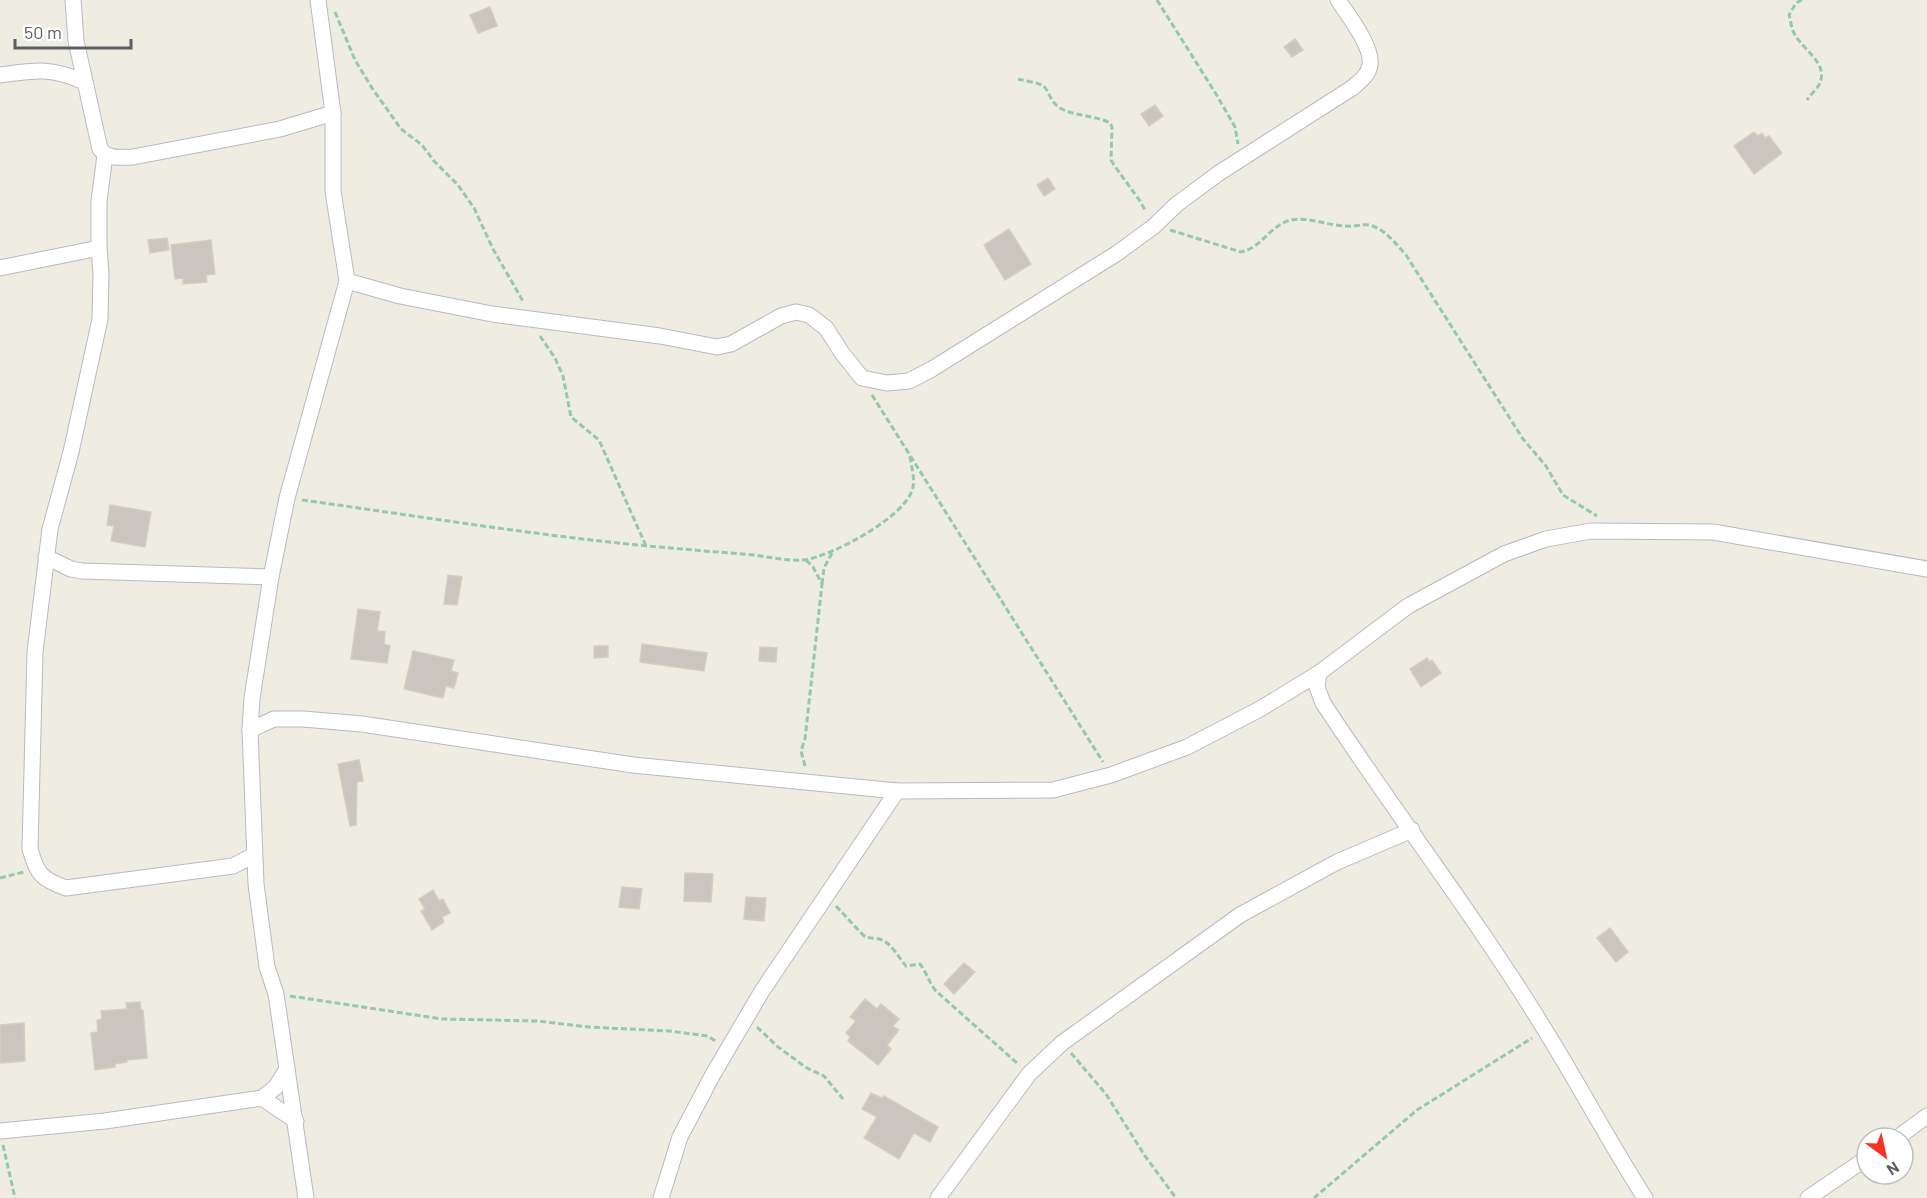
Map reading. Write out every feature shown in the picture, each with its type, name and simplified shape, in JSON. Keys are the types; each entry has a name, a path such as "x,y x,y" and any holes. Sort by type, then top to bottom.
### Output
{"street":[{"path":"73,0 76,41 100,149 105,155 113,158 133,157 279,129 333,113"},
{"path":"306,1198 276,994 267,967 256,884 250,730 252,698 271,577 287,498 347,280 333,191 333,113 318,0"},
{"path":"347,280 400,296 492,314 660,336 717,347 731,344 781,316 796,312 809,315 826,328 862,378 887,383 909,381 1116,254 1153,227 1177,204 1240,160 1352,88 1365,77 1370,66 1370,53 1338,0"},
{"path":"0,75 48,70 85,82"},
{"path":"105,155 99,201 100,319 50,529 35,652 30,849 35,869 50,882 66,888 233,866 254,855"},
{"path":"0,268 99,248"},
{"path":"250,730 274,719 303,719 363,724 633,765 897,791 1053,790 1111,775 1188,747 1260,709 1319,672 1408,606 1504,554 1546,539 1591,531 1713,532 1927,569"},
{"path":"46,557 71,569 82,571 271,577"},
{"path":"1319,672 1317,687 1323,703 1412,830 1545,1029 1607,1138 1645,1198"},
{"path":"252,698 274,719"},
{"path":"661,1198 681,1137 712,1076 762,991 897,791"},
{"path":"938,1198 1029,1074 1062,1043 1240,915 1337,862 1412,830"},
{"path":"233,866 256,884"},
{"path":"1,1137 262,1098 276,1087 287,1069"},
{"path":"262,1098 296,1121"},
{"path":"1913,1126 1927,1116"},
{"path":"1808,1198 1855,1166"}],"path":[{"path":"1157,0 1235,127 1240,160"},
{"path":"1802,0 1796,3 1789,15 1793,32 1801,45 1818,62 1821,72 1820,85 1807,100"},
{"path":"332,8 355,60 401,129 422,145 464,192 540,336 555,358 563,376 571,417 599,440 646,546"},
{"path":"1018,79 1042,86 1047,90 1049,99 1063,110 1085,114 1110,123 1114,165 1140,201 1153,227 1241,252 1251,250 1285,221 1296,218 1327,225 1349,227 1371,225 1383,231 1406,255 1523,439 1546,466 1563,495 1598,516"},
{"path":"862,378 1111,775"},
{"path":"287,498 646,546 785,560 806,560 834,550 866,534 892,516 909,500 914,486 910,456"},
{"path":"814,782 803,764 801,751 805,739 824,568 834,550"},
{"path":"806,560 813,567 822,584"},
{"path":"0,878 35,869"},
{"path":"827,896 868,939 882,940 890,946 906,966 920,964 936,991 1029,1074"},
{"path":"276,994 442,1019 537,1021 589,1027 669,1030 701,1034 708,1035 727,1053"},
{"path":"747,1018 778,1047 807,1068 824,1076 843,1099"},
{"path":"1314,1198 1417,1110 1545,1029"},
{"path":"1062,1043 1106,1094 1144,1156 1176,1198"},
{"path":"1,1137 15,1198"}],"building":[{"path":"490,7 497,26 478,33 470,15"},
{"path":"1295,39 1303,50 1292,57 1284,47"},
{"path":"1155,105 1163,116 1149,126 1141,114"},
{"path":"1754,132 1758,136 1762,133 1765,138 1769,136 1782,153 1754,174 1734,146"},
{"path":"1048,178 1055,189 1044,196 1037,185"},
{"path":"1009,229 1031,264 1005,280 984,245"},
{"path":"167,238 169,250 150,253 148,240"},
{"path":"211,240 215,274 206,275 207,282 183,284 183,278 175,279 171,245"},
{"path":"110,505 151,512 145,547 111,541 114,526 107,525"},
{"path":"448,575 462,577 457,605 444,604"},
{"path":"358,609 380,612 377,631 385,632 384,644 390,646 387,663 351,659"},
{"path":"642,644 707,653 704,671 640,662"},
{"path":"594,646 608,646 608,657 594,658"},
{"path":"760,647 777,648 776,662 759,661"},
{"path":"413,651 454,660 451,671 458,673 454,688 446,686 443,698 404,689"},
{"path":"1427,658 1430,662 1432,660 1441,673 1421,687 1410,669"},
{"path":"359,760 363,781 357,782 356,825 350,826 338,764"},
{"path":"685,873 713,874 711,902 684,901"},
{"path":"622,887 642,889 639,909 619,907"},
{"path":"433,890 439,901 443,899 450,913 442,917 444,922 432,930 421,911 425,909 419,899"},
{"path":"746,897 766,898 764,921 744,919"},
{"path":"1610,928 1628,952 1616,962 1597,938"},
{"path":"964,963 975,972 954,994 944,984"},
{"path":"865,999 877,1009 881,1004 899,1019 893,1026 899,1030 887,1045 891,1049 878,1065 848,1041 850,1037 846,1033 856,1021 850,1017"},
{"path":"140,1002 141,1010 143,1010 147,1058 127,1060 127,1062 115,1064 115,1067 95,1070 91,1033 98,1032 97,1020 102,1019 101,1011 127,1009 126,1003"},
{"path":"24,1023 25,1061 0,1063 0,1025"},
{"path":"871,1093 882,1098 884,1096 938,1127 930,1142 914,1133 899,1159 864,1138 877,1117 862,1109"}]}
